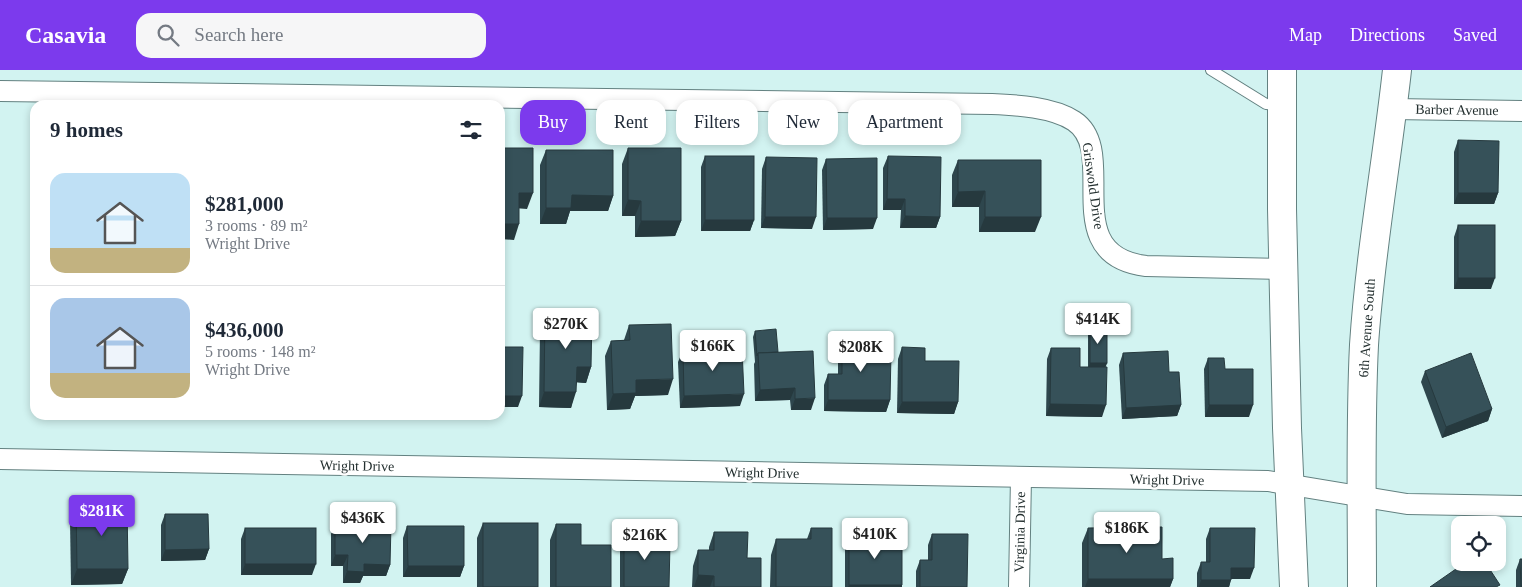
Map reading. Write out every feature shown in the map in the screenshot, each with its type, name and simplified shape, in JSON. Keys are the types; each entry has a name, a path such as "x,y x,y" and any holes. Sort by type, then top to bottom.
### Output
{"street":[{"path":"1282,70 1282,209 1289,483 1294,587"},
{"name":"6th Avenue South","path":"1362,587 1364,344 1397,70"},
{"name":"Griswold Drive","path":"0,91 982,104 1029,107 1046,110 1074,121 1082,130 1088,140 1091,152 1094,219 1105,244 1122,259 1146,266 1284,269"},
{"name":"Barber Avenue","path":"1393,109 1522,111"},
{"name":"Wright Drive","path":"0,459 1268,481 1407,504 1522,506"},
{"name":"Virginia Drive","path":"1019,587 1021,477"}],"lane":[{"path":"1211,70 1266,104 1283,105"}],"building":[{"path":"1458,140 1499,141 1498,193 1458,193"},
{"path":"505,148 533,148 533,193 519,193 519,224 505,224"},
{"path":"628,148 681,148 681,221 641,221 641,201 628,200"},
{"path":"546,150 613,150 613,196 572,195 571,208 546,208"},
{"path":"705,156 754,156 754,220 705,220"},
{"path":"888,156 941,157 940,217 905,216 905,199 887,199"},
{"path":"766,157 817,158 816,217 765,217"},
{"path":"877,158 877,218 827,218 826,159"},
{"path":"958,160 1041,160 1041,217 985,217 985,191 958,192"},
{"path":"1458,225 1495,225 1495,278 1458,278"},
{"path":"545,314 592,314 591,367 577,367 576,392 544,392"},
{"path":"671,324 673,379 636,380 636,393 613,394 611,341 630,340 629,325"},
{"path":"1090,327 1107,327 1107,363 1090,363"},
{"path":"776,329 778,352 758,353 757,356 755,331"},
{"path":"842,338 873,338 873,353 891,353 890,400 828,400 828,374 842,374"},
{"path":"505,347 523,347 522,396 505,396"},
{"path":"902,347 925,348 925,361 959,361 958,402 902,402"},
{"path":"1051,348 1080,348 1080,367 1107,367 1106,405 1050,404"},
{"path":"742,349 744,394 684,396 683,350"},
{"path":"813,351 815,398 795,399 795,388 760,390 758,353"},
{"path":"1168,351 1169,372 1179,372 1181,405 1126,408 1123,353"},
{"path":"1471,353 1492,409 1446,427 1425,371"},
{"path":"1208,358 1224,358 1225,369 1253,369 1253,405 1209,405"},
{"path":"127,504 128,569 77,569 76,505"},
{"path":"165,514 208,514 209,549 165,550"},
{"path":"335,523 391,524 390,565 364,564 364,572 347,571 348,555 335,555"},
{"path":"483,523 538,523 538,587 483,587"},
{"path":"556,524 581,524 581,545 611,545 611,587 556,587"},
{"path":"407,526 464,526 464,566 408,566"},
{"path":"1162,527 1162,559 1173,558 1173,579 1088,579 1088,528"},
{"path":"245,528 316,528 316,564 245,564"},
{"path":"624,528 645,528 645,544 670,543 669,587 624,587"},
{"path":"811,528 832,528 832,587 776,587 776,539 811,539"},
{"path":"1210,528 1255,528 1254,568 1231,568 1231,580 1201,580 1201,562 1210,562"},
{"path":"714,532 748,532 747,558 761,558 761,587 714,587 714,576 698,575 698,550 714,550"},
{"path":"849,532 873,532 873,537 902,537 902,585 849,585"},
{"path":"932,534 968,534 967,587 920,587 920,560 932,560"},
{"path":"1520,559 1522,559 1522,587 1521,587"},
{"path":"1453,571 1491,571 1500,585 1496,587 1430,587"}]}
